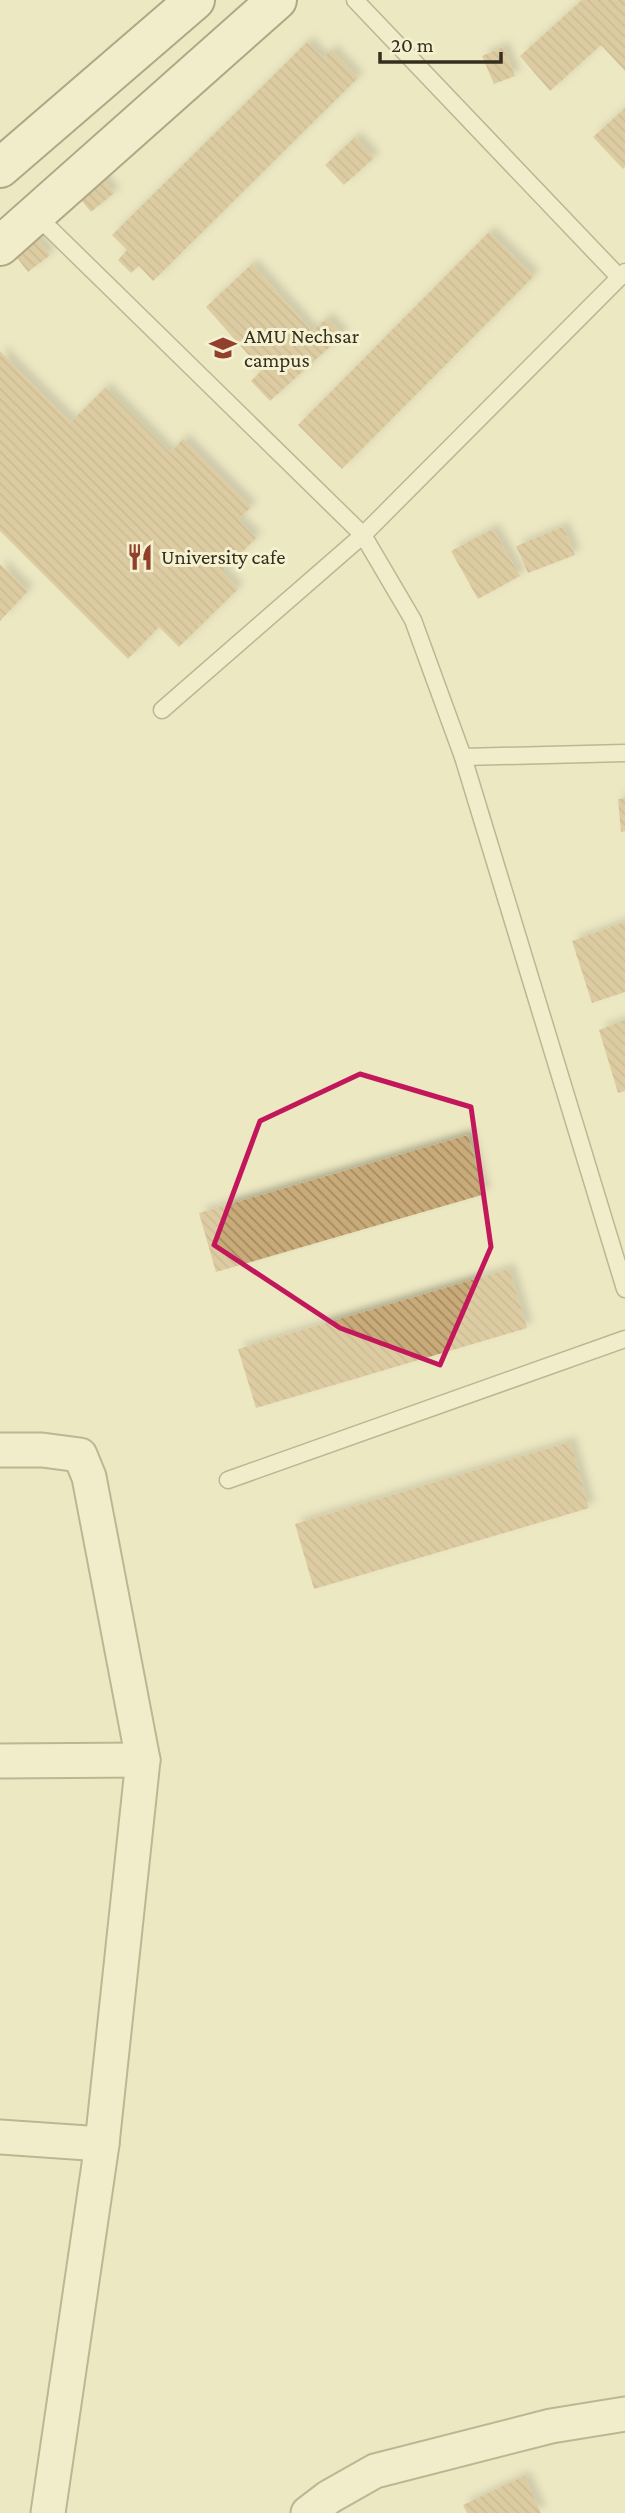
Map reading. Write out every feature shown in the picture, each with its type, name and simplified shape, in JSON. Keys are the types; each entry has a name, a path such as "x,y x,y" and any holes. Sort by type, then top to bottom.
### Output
{"main road":[{"path":"0,168 195,0"},
{"path":"0,246 276,0"}],"street":[{"path":"0,1450 42,1450 80,1455 89,1477 143,1760 102,2144 48,2513"},
{"path":"0,1761 143,1760"},
{"path":"0,2137 102,2144"},
{"path":"308,2513 329,2497 375,2471 551,2426 625,2414"}],"lane":[{"path":"162,710 363,535 622,275 355,0"},
{"path":"35,214 363,535 413,620 463,757 625,1289"},
{"path":"463,757 625,753"},
{"path":"228,1480 625,1339"}],"highlighted area":[{"path":"360,1074 471,1107 491,1247 440,1365 340,1328 214,1245 260,1121"}],"building":[{"path":"582,0 625,0 625,71 601,45 550,91 520,56"},
{"path":"307,42 323,58 331,50 358,78 153,281 139,266 131,273 118,260 127,250 112,235"},
{"path":"503,47 515,76 494,84 482,56"},
{"path":"625,108 625,167 623,169 593,137"},
{"path":"355,137 374,158 344,185 325,165"},
{"path":"95,170 114,193 91,212 72,189"},
{"path":"489,232 534,276 342,469 298,425"},
{"path":"32,233 50,255 28,272 11,250"},
{"path":"252,264 312,331 327,318 343,335 270,401 251,381 262,370 206,307"},
{"path":"0,351 71,422 105,388 170,453 183,439 251,507 238,520 256,538 222,572 238,589 179,647 159,627 128,659 0,531"},
{"path":"563,527 575,555 528,573 516,546"},
{"path":"493,529 520,576 478,599 451,551"},
{"path":"0,564 28,591 0,621"},
{"path":"625,798 625,831 621,832 618,799"},
{"path":"625,922 625,992 592,1003 572,941"},
{"path":"625,1020 625,1091 618,1093 599,1030"},
{"path":"468,1135 485,1194 216,1272 199,1213"},
{"path":"509,1269 527,1328 256,1408 238,1349"},
{"path":"570,1442 589,1508 314,1589 295,1524"},
{"path":"524,2476 541,2513 467,2513 463,2505"}],"place":[{"name":"AMU Nechsar campus","path":"223,348"},
{"name":"University cafe","path":"140,557"}]}
